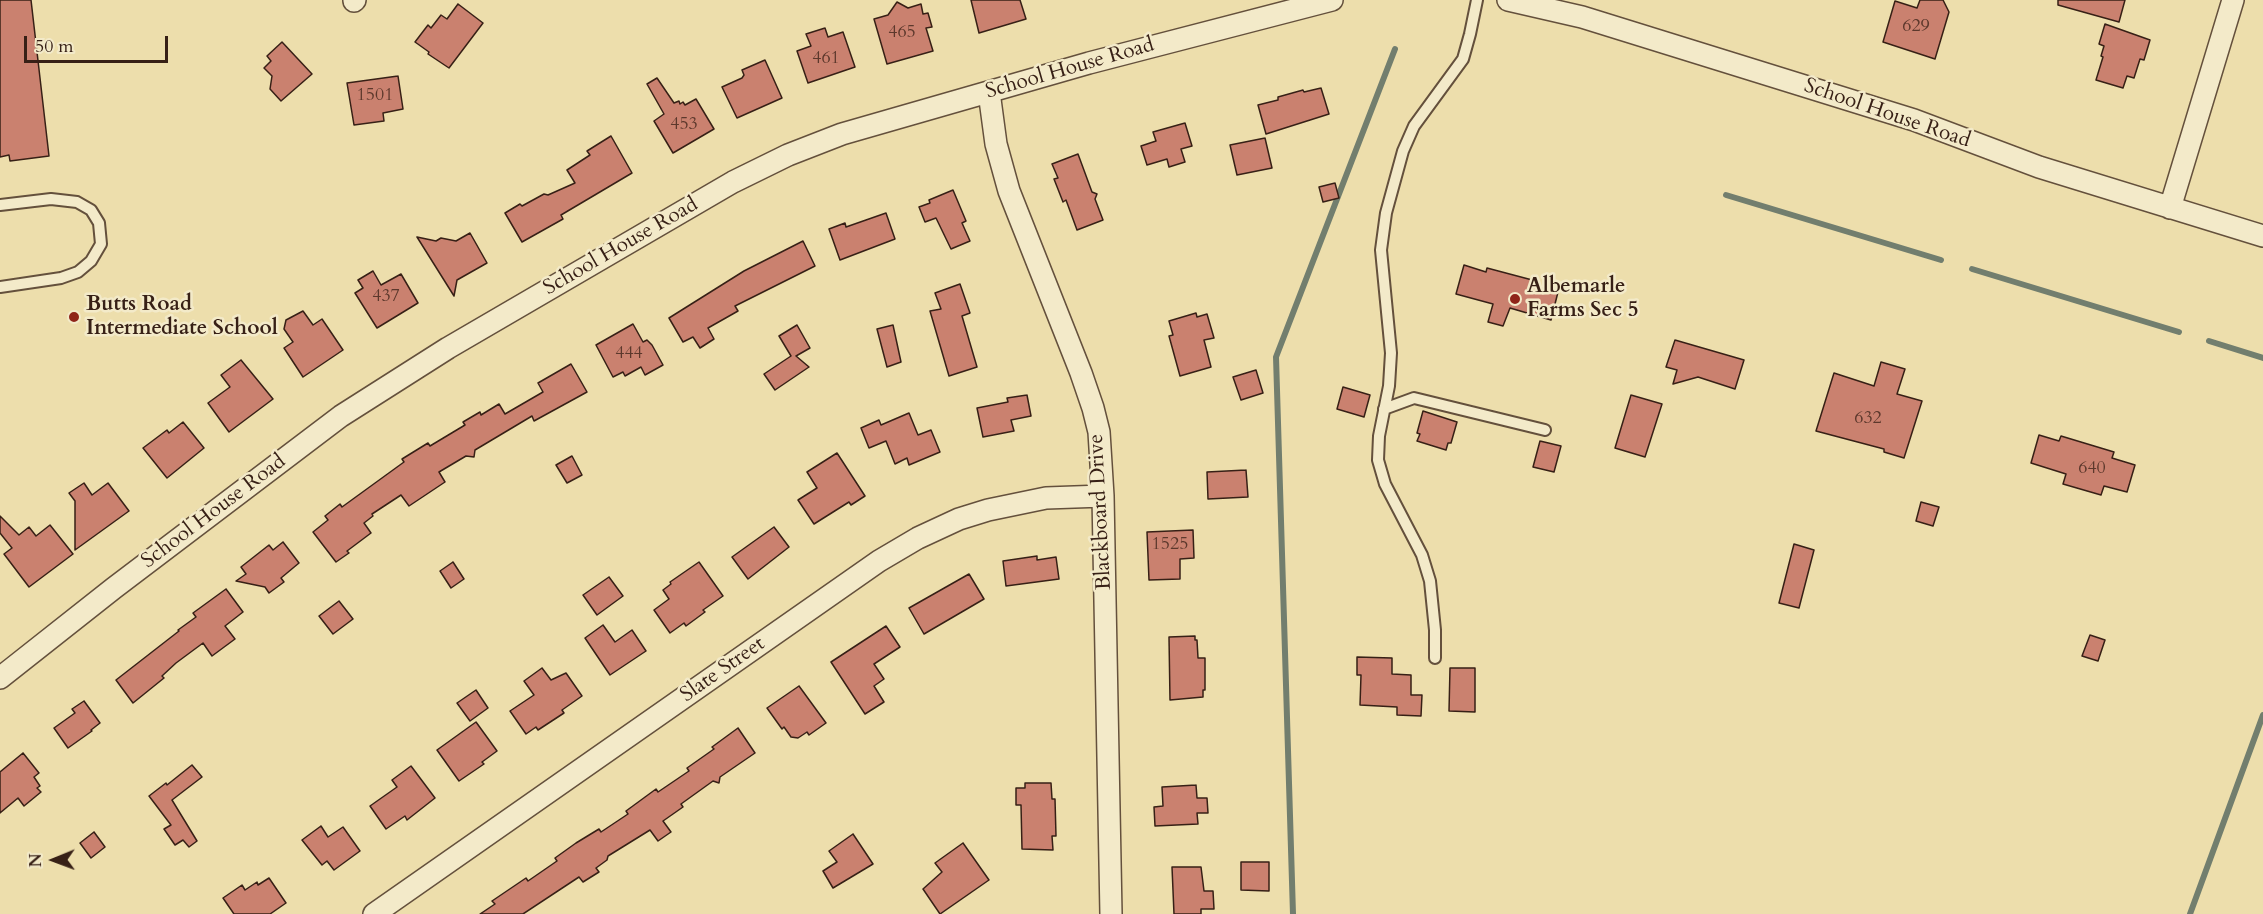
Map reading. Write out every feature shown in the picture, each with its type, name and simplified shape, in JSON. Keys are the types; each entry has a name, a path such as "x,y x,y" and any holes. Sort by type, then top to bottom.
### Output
{"street":[{"name":"School House Road","path":"0,678 316,434 448,348 733,182 788,155 842,134 1227,26 1332,0"},
{"name":"School House Road","path":"1508,0 1582,17 1914,120 2038,167 2263,236"},
{"path":"2169,208 2233,0"},
{"name":"Blackboard Drive","path":"989,92 996,144 1009,191 1093,408 1102,456 1111,914"},
{"name":"Slate Street","path":"374,914 879,561 918,538 959,519 988,510 1046,498 1103,496"}],"lane":[{"path":"1435,658 1435,630 1430,581 1422,555 1385,484 1378,460 1391,353 1381,250 1391,194 1403,151 1414,126 1463,59 1477,0"},
{"path":"0,205 51,200 77,202 91,210 99,223 101,244 92,261 78,272 61,278 0,287"},
{"path":"1384,408 1414,398 1545,430"}],"building":[{"path":"0,0 31,0 49,156 10,161 9,155 0,157"},
{"path":"971,0 1020,0 1026,19 979,33"},
{"path":"1920,0 1943,0 1949,12 1935,59 1883,42 1895,1 1917,8"},
{"path":"2058,0 2125,0 2119,22 2058,5"},
{"path":"897,2 908,8 921,4 923,14 928,13 932,27 926,28 933,51 887,64 874,19 888,15"},
{"path":"458,4 483,23 449,68 415,42 428,25 431,28 441,15 447,19"},
{"path":"2105,24 2150,40 2144,60 2140,59 2134,78 2127,76 2123,88 2096,80 2103,57 2101,56 2104,46 2099,44"},
{"path":"825,28 828,37 843,32 855,67 808,83 797,51 811,46 806,34"},
{"path":"282,42 312,74 281,101 270,89 272,76 264,68 271,61 267,56"},
{"path":"765,60 782,98 737,118 722,87 742,78 744,75 742,70"},
{"path":"398,76 403,109 383,113 384,121 354,125 347,83"},
{"path":"657,78 674,103 679,101 680,104 683,102 685,105 696,99 714,129 673,153 654,121 664,114 647,84"},
{"path":"1321,88 1329,114 1266,134 1258,105 1303,90 1304,92"},
{"path":"1185,123 1192,146 1181,149 1185,162 1169,167 1167,159 1147,165 1141,146 1156,141 1153,132"},
{"path":"611,136 632,173 561,215 563,219 522,242 505,213 520,204 522,206 544,194 548,195 575,183 567,170 590,155 587,151"},
{"path":"1265,138 1272,168 1237,175 1230,145"},
{"path":"1078,154 1092,192 1097,194 1095,199 1103,220 1077,230 1066,200 1063,202 1054,179 1058,178 1052,164"},
{"path":"1335,183 1339,198 1323,202 1319,187"},
{"path":"953,190 966,221 962,223 970,241 951,249 936,218 925,222 919,207"},
{"path":"886,213 895,239 840,260 829,229 845,223 846,227"},
{"path":"470,233 487,263 457,280 454,296 417,237 436,241 441,238 456,241"},
{"path":"803,241 815,266 735,306 738,311 708,328 714,339 700,348 693,337 683,342 669,318 744,271"},
{"name":"Albemarle Farms Sec 5","path":"1464,265 1486,272 1487,268 1536,281 1535,286 1558,292 1551,320 1510,308 1503,326 1488,322 1493,304 1456,294"},
{"path":"373,271 381,285 401,274 418,303 377,328 355,293 363,288 358,280"},
{"path":"960,284 970,313 962,316 977,367 949,376 930,311 941,309 935,293"},
{"path":"303,311 313,325 322,319 343,350 303,377 284,348 293,342 284,329 286,320"},
{"path":"1196,313 1197,317 1207,314 1214,338 1204,340 1211,367 1180,376 1169,336 1173,335 1169,321"},
{"path":"633,324 643,342 647,340 652,345 663,365 645,375 641,367 625,376 623,372 613,377 596,345"},
{"path":"797,325 810,348 796,356 809,367 775,390 764,374 791,356 779,336"},
{"path":"893,325 901,362 887,367 877,329"},
{"path":"1675,340 1744,360 1735,389 1698,377 1673,384 1677,370 1666,367"},
{"path":"241,360 273,399 229,432 208,403 230,387 221,375"},
{"path":"1881,362 1905,369 1897,394 1922,401 1904,458 1884,452 1884,449 1816,431 1834,373 1874,386"},
{"path":"571,364 587,392 534,421 532,416 475,450 474,457 466,456 439,472 445,482 409,506 401,495 372,514 373,516 364,523 371,533 336,562 313,532 328,520 325,516 340,504 342,507 404,462 402,459 428,443 430,446 465,425 463,422 480,412 481,415 499,404 505,414 543,392 538,383"},
{"path":"1256,370 1263,393 1241,400 1233,377"},
{"path":"1343,387 1370,395 1364,417 1337,409"},
{"path":"1027,395 1031,416 1011,420 1014,431 983,437 977,408 1008,402 1007,398"},
{"path":"1631,395 1662,404 1645,457 1615,448"},
{"path":"1423,411 1457,422 1451,443 1448,443 1446,450 1417,441"},
{"path":"909,413 918,435 931,430 940,452 909,465 907,458 895,464 886,441 869,448 861,428 879,420 881,425"},
{"path":"183,422 204,448 167,478 143,448 167,430 169,433"},
{"path":"2039,435 2059,441 2061,436 2114,452 2112,458 2135,465 2127,492 2104,486 2101,495 2063,484 2066,474 2031,463"},
{"path":"1540,441 1561,446 1554,472 1533,467"},
{"path":"837,453 865,496 851,505 849,502 814,524 798,500 817,488 807,472"},
{"path":"572,456 582,475 567,483 556,465"},
{"path":"1246,470 1248,497 1208,499 1207,472"},
{"path":"84,483 92,495 108,483 129,511 75,550 75,501 69,493"},
{"path":"1921,502 1939,507 1933,526 1916,521"},
{"path":"0,516 19,535 29,527 36,536 50,525 73,554 29,587 4,554 12,548 0,533"},
{"path":"774,527 789,547 748,579 732,557"},
{"path":"1193,530 1194,558 1180,559 1180,579 1149,580 1147,532"},
{"path":"283,542 299,563 281,578 284,582 269,593 265,587 236,581 246,574 241,567 269,545 273,550"},
{"path":"1794,544 1814,550 1799,608 1779,603"},
{"path":"1037,556 1037,560 1056,557 1059,579 1006,586 1003,561"},
{"path":"453,562 464,579 451,588 440,571"},
{"path":"699,562 723,596 686,626 684,623 670,633 654,610 669,599 663,590 671,584 670,582"},
{"path":"969,574 984,599 924,634 909,608"},
{"path":"609,577 623,596 597,615 583,595"},
{"path":"226,589 243,612 225,626 235,639 212,656 203,643 176,663 162,676 164,678 133,703 116,680 196,617 193,613"},
{"path":"339,601 353,619 333,634 319,616"},
{"path":"603,625 615,642 632,630 646,651 610,675 585,638"},
{"path":"886,626 900,647 874,664 884,679 874,686 884,702 865,714 831,662"},
{"path":"2090,635 2105,640 2098,661 2082,656"},
{"path":"1195,636 1198,658 1205,658 1203,697 1170,700 1169,637"},
{"path":"1357,657 1392,658 1392,674 1411,675 1411,695 1422,695 1421,716 1397,715 1397,707 1360,705 1361,675 1357,675"},
{"path":"542,668 551,680 566,673 582,696 562,710 564,713 538,730 536,727 526,734 510,711 534,695 524,681"},
{"path":"1450,668 1475,668 1475,712 1449,711"},
{"path":"799,686 826,723 809,735 807,732 798,738 791,737 784,727 782,729 767,708"},
{"path":"476,690 488,708 470,721 457,703"},
{"path":"84,701 100,723 68,748 54,728 75,713 72,709"},
{"path":"476,722 497,751 482,762 484,764 459,781 437,750"},
{"path":"738,728 755,753 720,777 719,783 713,781 681,804 683,807 663,821 671,832 658,841 650,830 608,856 607,860 596,868 599,872 583,882 579,877 523,914 480,914 495,904 492,901 526,878 528,881 557,861 555,858 576,843 599,829 601,832 628,814 626,811 656,789 658,792 689,771 687,768"},
{"path":"23,753 39,773 34,777 40,786 37,788 41,792 24,806 18,798 0,813 0,772"},
{"path":"192,765 202,777 172,800 197,841 189,847 183,840 175,845 164,829 171,825 149,796"},
{"path":"411,766 435,798 407,820 405,816 386,829 370,806 397,787 392,780"},
{"path":"1025,783 1051,783 1052,799 1055,799 1056,836 1052,836 1053,850 1022,849 1021,805 1016,805 1016,788 1025,788"},
{"path":"1196,785 1197,798 1207,798 1208,813 1197,813 1198,824 1155,826 1154,807 1163,806 1162,787"},
{"path":"321,826 328,837 343,827 360,851 334,870 327,861 322,865 302,840"},
{"path":"94,832 105,847 91,858 80,843"},
{"path":"853,834 873,864 833,888 823,871 837,862 829,851"},
{"path":"963,843 989,880 940,914 923,889 942,872 935,863"},
{"path":"1241,862 1269,862 1269,891 1241,890"},
{"path":"1172,867 1201,867 1204,891 1213,891 1214,909 1201,909 1201,914 1174,914"},
{"path":"269,878 286,903 270,914 234,914 223,898 242,885 245,890"}],"waterway":[{"path":"1293,914 1276,357 1395,49"},
{"path":"1726,195 1941,260"},
{"path":"1972,269 2179,332"},
{"path":"2209,341 2263,358"},
{"path":"2190,914 2263,715"}],"place":[{"name":"Albemarle Farms Sec 5","path":"1515,299"},
{"name":"Butts Road Intermediate School","path":"74,317"}]}
